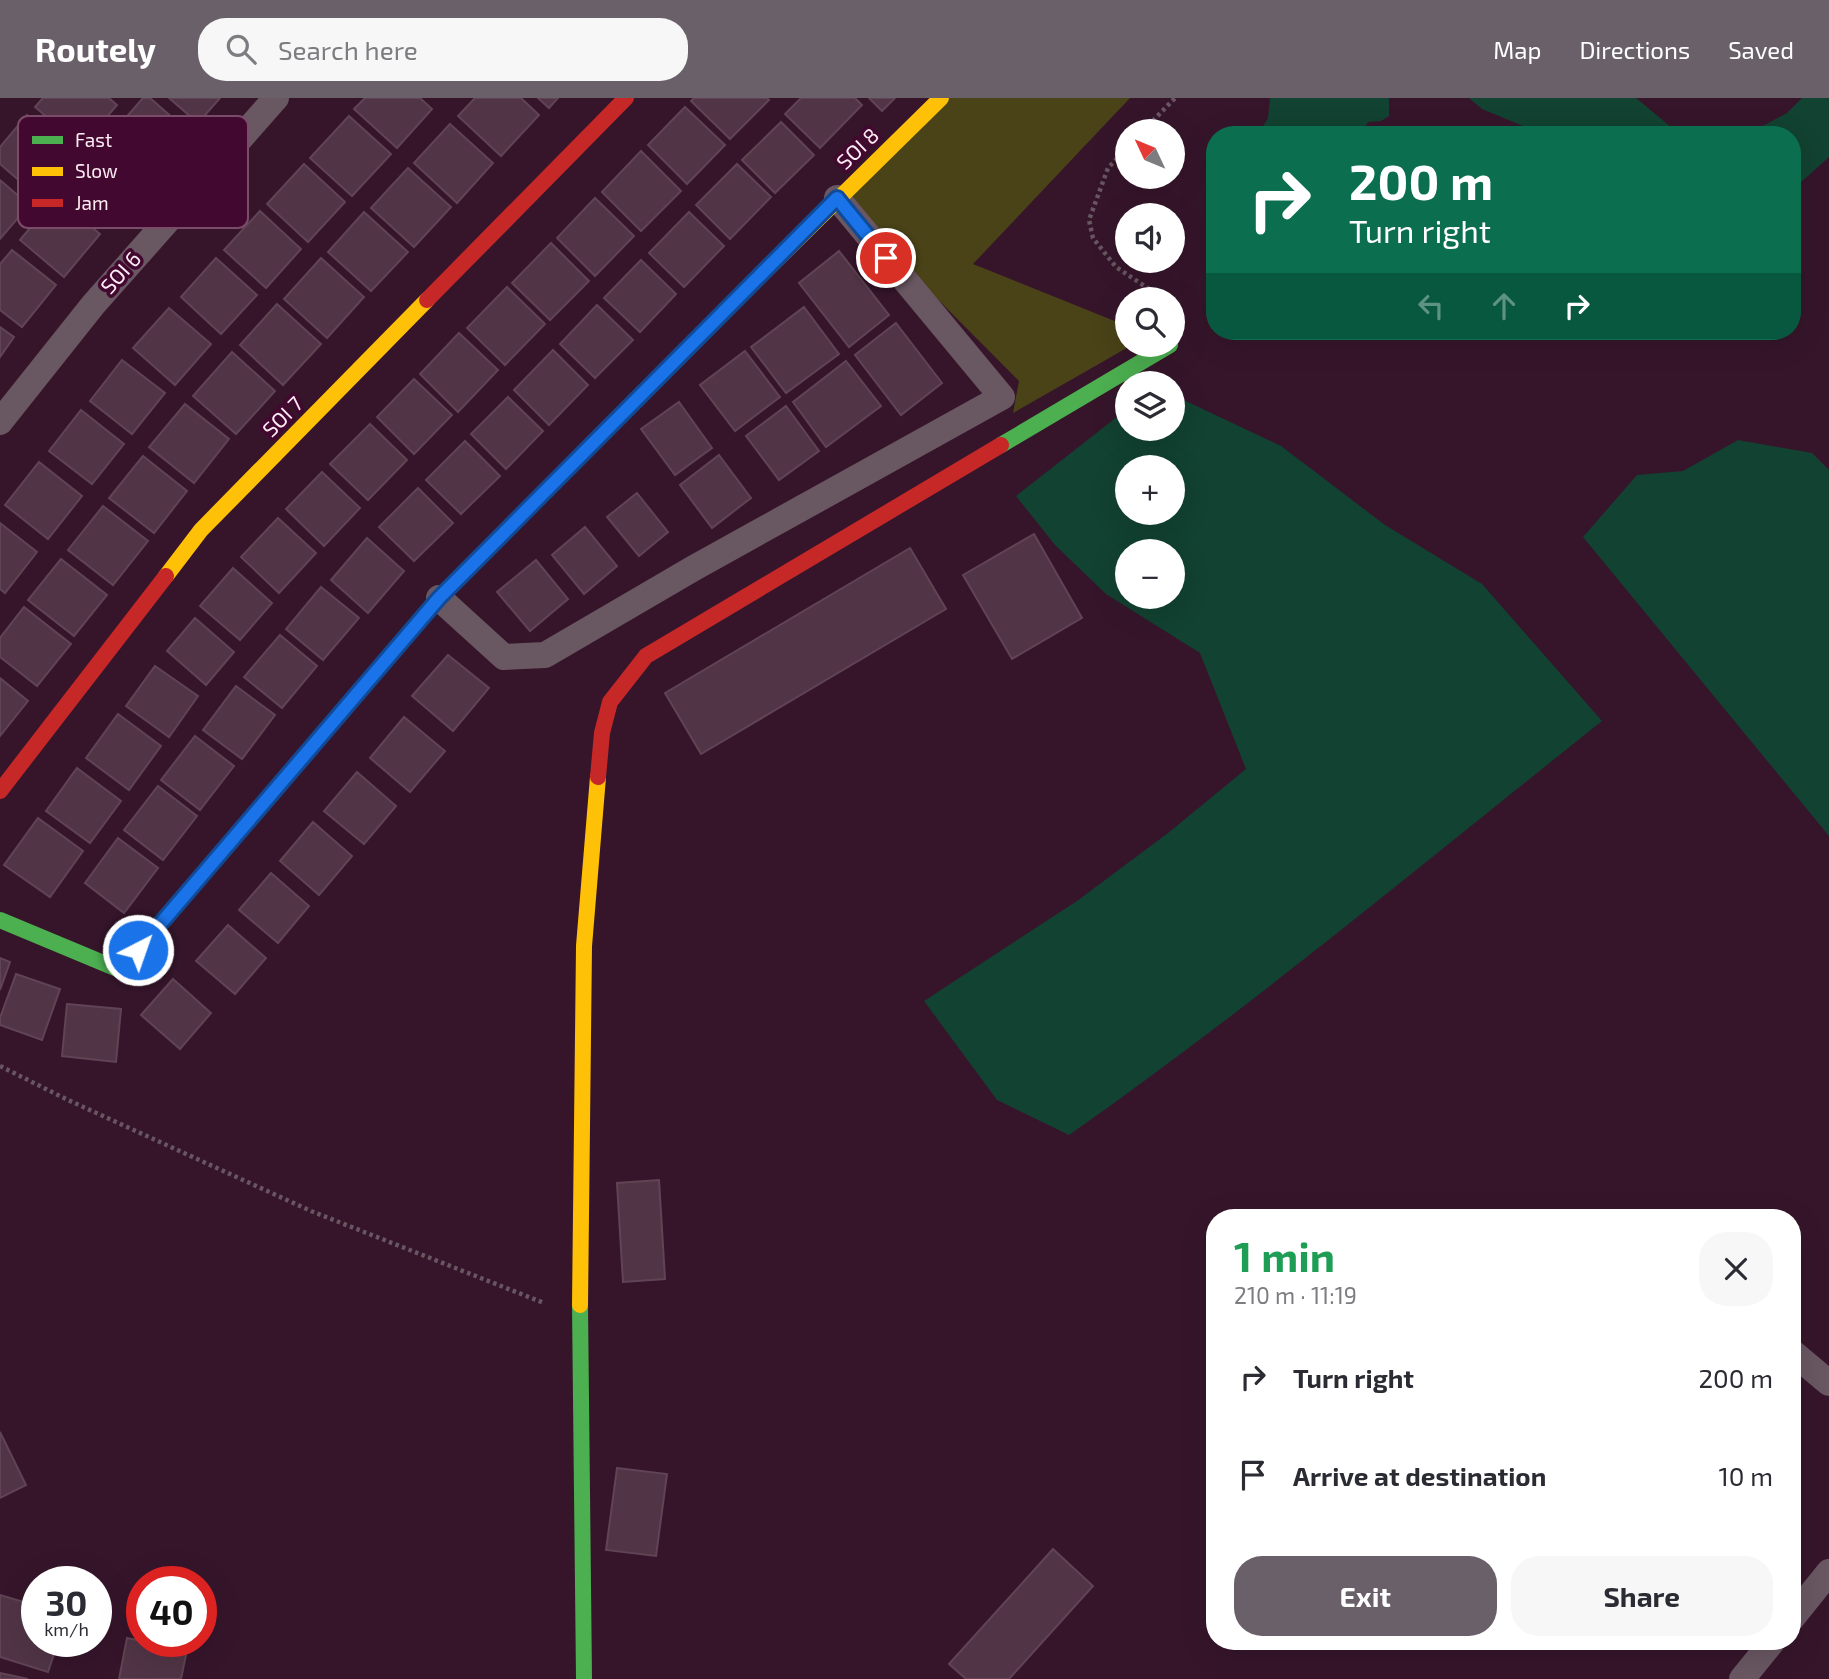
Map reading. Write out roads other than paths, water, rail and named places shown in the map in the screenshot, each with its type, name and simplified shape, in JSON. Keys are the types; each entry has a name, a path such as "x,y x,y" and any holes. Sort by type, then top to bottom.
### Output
{"street":[{"name":"SOI 6","path":"248,130 276,98"},
{"name":"SOI 7","path":"0,791 201,530 626,98"},
{"name":"SOI 8","path":"0,920 120,970 439,598 837,198 941,98"},
{"path":"439,598 505,657 545,655 706,561 1002,397 837,198"},
{"name":"SOI 6","path":"0,422 93,305 161,228"},
{"path":"584,1679 581,1317 584,946 602,733 610,702 646,656 1150,357"},
{"path":"1801,1360 1829,1383"},
{"path":"1801,1607 1829,1573"},
{"path":"1754,1675 1768,1650"}]}
